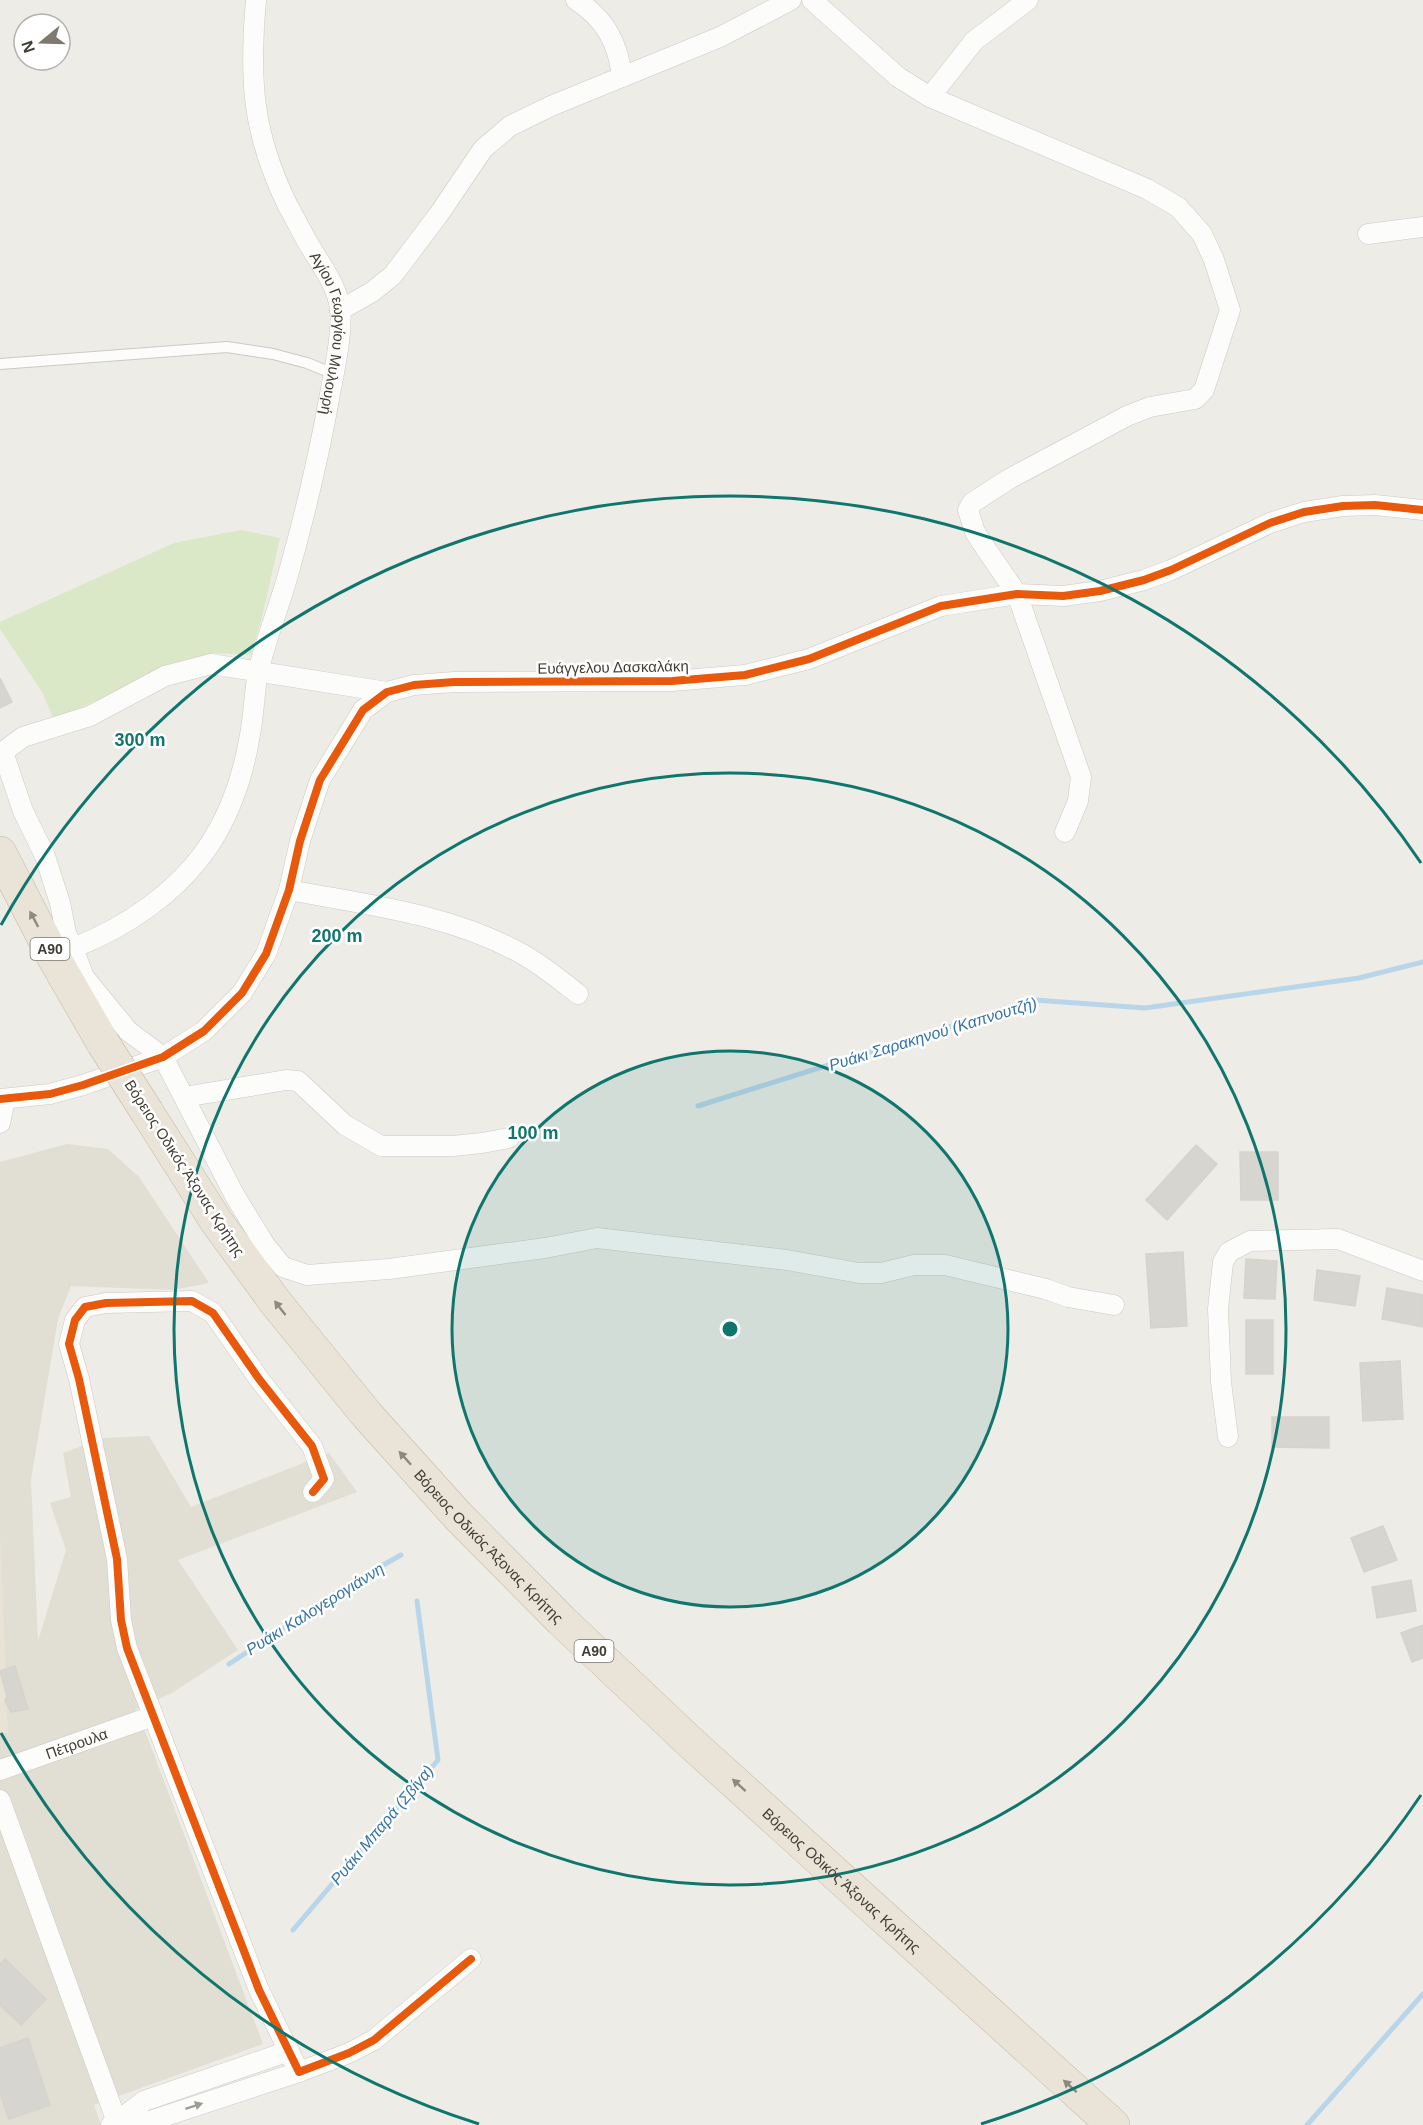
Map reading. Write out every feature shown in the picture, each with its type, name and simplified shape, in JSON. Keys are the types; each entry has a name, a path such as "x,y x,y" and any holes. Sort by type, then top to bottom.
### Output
{"highway":[{"name":"Βόρειος Οδικός Άξονας Κρήτης","path":"0,854 54,958 103,1043 216,1221 276,1303 367,1415 458,1516 561,1620 690,1742 1113,2125"}],"street":[{"name":"Αγίου Γεωργίου Μυλουρή","path":"73,948 99,938 154,904 194,866 224,818 240,776 249,741 258,672 288,576 319,458 334,374 340,310 331,278 310,247 288,206 265,150 258,124 252,79 256,0"},
{"path":"576,0 589,9 606,27 619,56 622,77"},
{"path":"812,0 898,77 930,97 1147,189 1178,207 1202,234 1214,260 1230,309 1204,390 1195,399 1150,407 1127,416 1009,479 972,502 968,510 975,532 1017,594 1081,777 1078,801 1065,832"},
{"path":"930,97 974,41 1028,0"},
{"path":"340,310 372,292 393,275 439,214 483,149 510,126 551,106 720,37 779,2"},
{"path":"1368,234 1423,227"},
{"name":"Ευάγγελου Δασκαλάκη","path":"2,1099 32,1097 68,1090 163,1057 204,1031 242,993 266,954 289,890 300,841 320,780 363,710 387,692 414,685 454,682 672,681 745,675 809,659 941,606 1017,594 1063,596 1100,591 1144,580 1171,570 1270,523 1304,512 1343,506 1375,505 1423,510"},
{"path":"387,692 211,664 165,676 90,716 23,737 3,752 23,811 45,856 60,903 66,933 84,977 128,1031 163,1057 235,1196 265,1245 283,1267 307,1275 389,1269 545,1248 597,1238 787,1260 859,1273 881,1273 932,1263 1046,1289 1068,1297 1114,1305"},
{"path":"289,890 424,915 466,929 522,954 578,994"},
{"path":"184,1098 286,1080 298,1081 345,1125 381,1146 453,1146 509,1138"},
{"path":"0,1123 2,1099"},
{"path":"1228,1437 1221,1382 1218,1309 1223,1262 1228,1252 1250,1242 1338,1239 1423,1271"},
{"path":"299,2072 259,1990 127,1648 121,1620 117,1559 69,1344 75,1320 85,1307 106,1303 192,1301 213,1313 258,1379 312,1446 324,1479 313,1492"},
{"name":"Πέτρουλα","path":"0,1770 153,1716"},
{"path":"0,1800 116,2124"},
{"path":"116,2124 150,2121 350,2054 374,2040 471,1959"},
{"path":"116,2124 144,2102 290,2051"}],"lane":[{"path":"0,364 227,347 273,354 307,363 334,374"}],"shaded area":[{"path":"67,1144 108,1149 139,1177 209,1283 173,1290 71,1286 58,1319 31,1479 38,1641 66,1550 50,1503 71,1497 63,1453 104,1438 149,1436 191,1507 329,1453 357,1492 178,1560 238,1650 172,1693 135,1710 147,1736 263,2044 94,2105 101,2125 0,2125 0,1162"},
{"path":"0,1531 8,1732 0,1736"}],"green space":[{"path":"241,530 280,538 251,655 214,653 169,667 54,720 42,692 0,629 0,622 174,543"}],"building":[{"path":"0,678 12,702 0,708"},
{"path":"1196,1145 1217,1164 1167,1220 1146,1200"},
{"path":"1240,1152 1278,1152 1278,1200 1241,1200"},
{"path":"1183,1252 1187,1326 1151,1328 1146,1254"},
{"path":"1246,1259 1277,1261 1275,1299 1244,1298"},
{"path":"1317,1270 1360,1276 1355,1306 1314,1300"},
{"path":"1387,1288 1423,1295 1423,1327 1382,1319"},
{"path":"1246,1320 1273,1320 1273,1374 1246,1374"},
{"path":"1400,1361 1403,1419 1363,1421 1360,1363"},
{"path":"1272,1417 1329,1417 1329,1448 1272,1447"},
{"path":"1383,1526 1397,1560 1364,1572 1351,1538"},
{"path":"1411,1580 1416,1611 1377,1618 1372,1587"},
{"path":"1423,1625 1423,1658 1412,1662 1401,1633"},
{"path":"15,1666 28,1709 11,1712 5,1701 7,1696 0,1671"},
{"path":"5,1959 46,1999 21,2025 0,2005 0,1964"},
{"path":"28,2038 50,2105 9,2119 0,2093 0,2048"}],"waterway":[{"name":"Ρυάκι Σαρακηνού (Καπνουτζή)","path":"698,1106 1035,1000 1145,1008 1359,978 1423,962"},
{"name":"Ρυάκι Καλογερογιάννη","path":"229,1664 353,1582 401,1555"},
{"name":"Ρυάκι Μπαρά (Σβίγα)","path":"293,1930 438,1760 417,1601"},
{"path":"1307,2125 1423,1994"}],"cycle path":[{"path":"0,1099 50,1094 163,1057 204,1031 242,993 266,954 289,890 300,841 320,780 363,710 387,692 414,685 454,682 672,681 745,675 809,659 941,606 1017,594 1063,596 1100,591 1144,580 1171,570 1270,523 1304,512 1343,506 1375,505 1423,510"},
{"path":"313,1492 324,1479 312,1446 259,1379 213,1313 192,1301 106,1303 85,1307 75,1320 69,1344 79,1379 117,1559 121,1620 127,1648 259,1990 299,2072 349,2053 374,2040 471,1959"}]}
